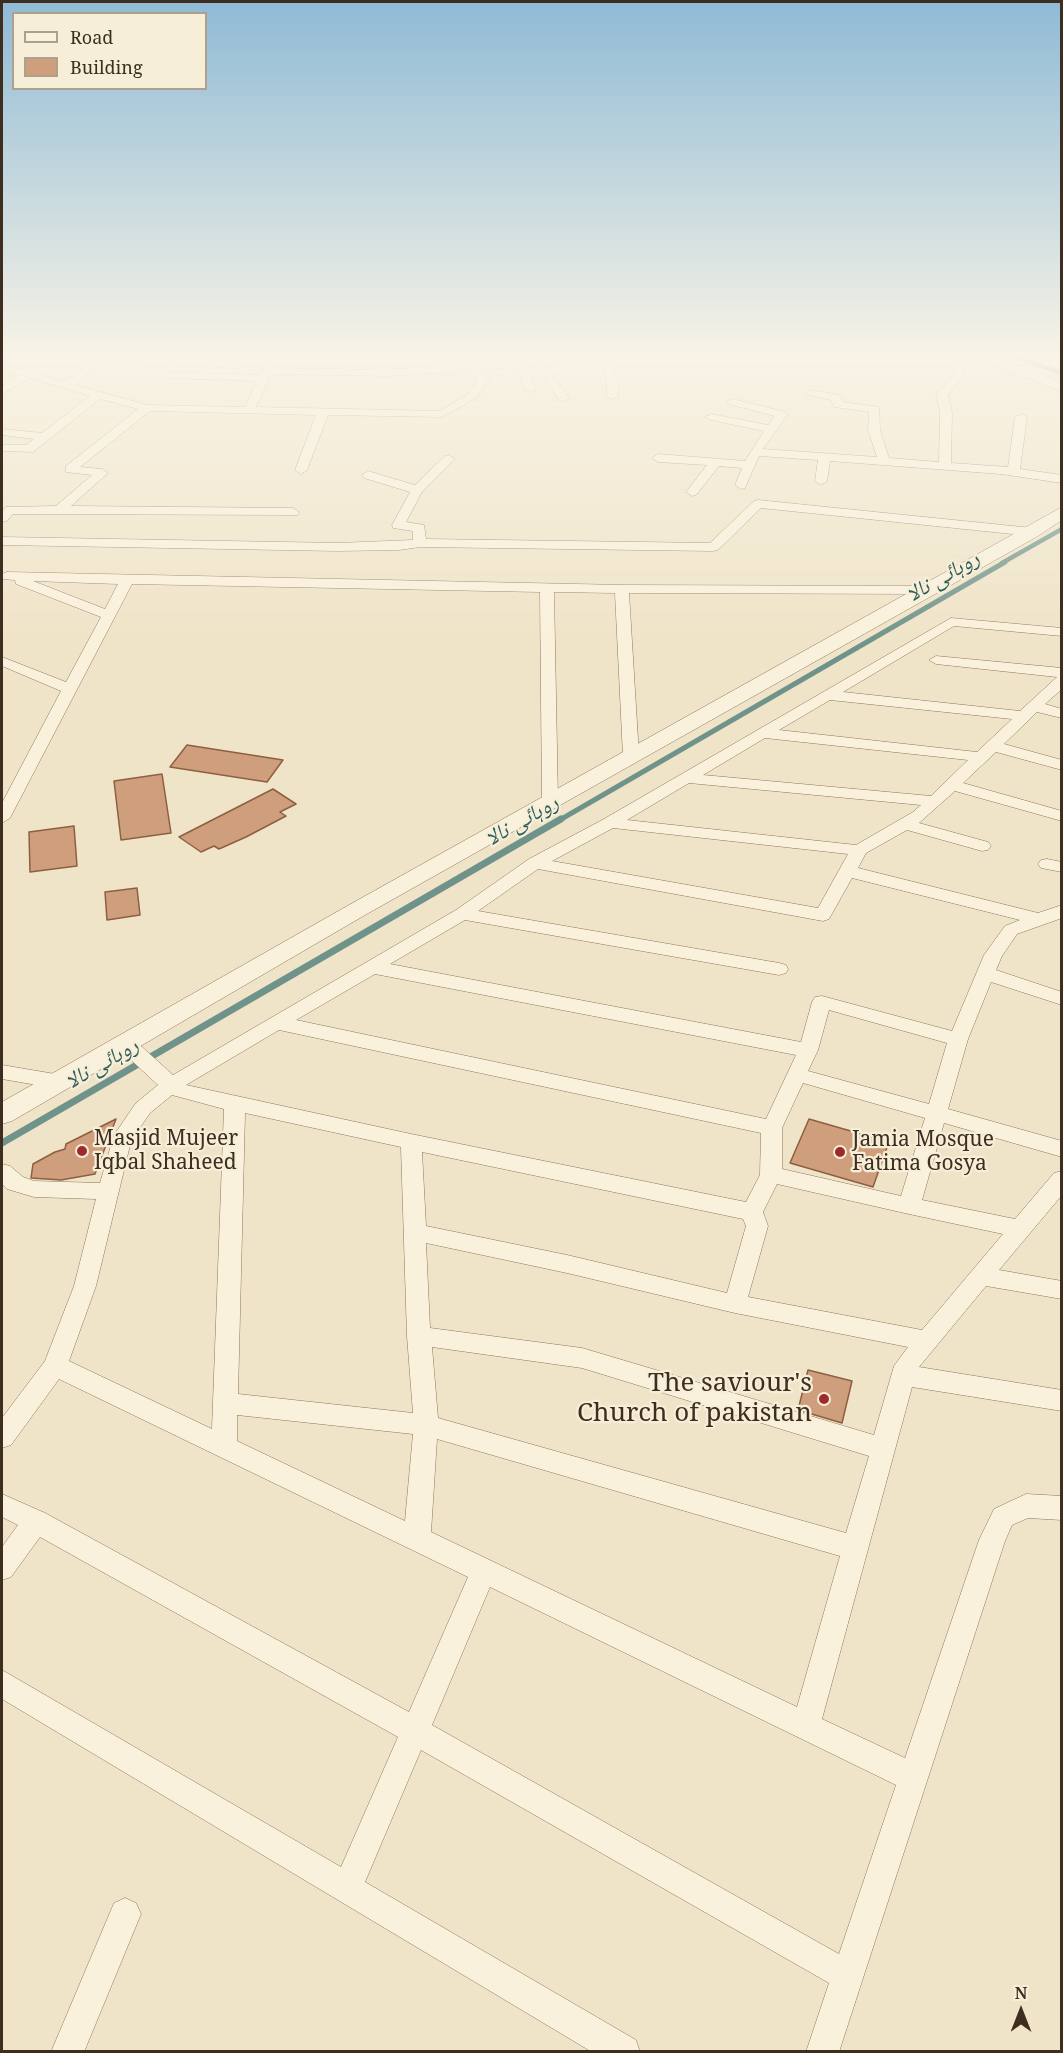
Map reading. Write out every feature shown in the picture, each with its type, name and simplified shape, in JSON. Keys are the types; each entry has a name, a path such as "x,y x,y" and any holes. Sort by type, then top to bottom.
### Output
{"street":[{"path":"59,510 102,472 70,469 90,453"},
{"path":"302,470 308,453"},
{"path":"741,484 755,453"},
{"path":"764,453 1014,472 1062,479"},
{"path":"881,453 884,462"},
{"path":"945,453 945,466"},
{"path":"1014,472 1016,453"},
{"path":"658,458 749,465"},
{"path":"821,481 824,458"},
{"path":"420,543 421,530 419,528 398,525 417,490 449,459"},
{"path":"692,492 715,463"},
{"path":"368,475 417,490"},
{"path":"2,541 338,547 399,546 420,543 713,547 758,504 1032,532"},
{"path":"2,518 10,510 292,512"},
{"path":"2,1114 55,1081 127,1044 549,802 1032,532 1062,512"},
{"path":"4,575 127,580 547,588 927,590"},
{"path":"4,575 108,615"},
{"path":"2,818 17,785 127,580"},
{"path":"547,588 549,802"},
{"path":"622,589 631,756"},
{"path":"2,1437 56,1366 85,1286 121,1140 143,1108 169,1083 462,914 535,863 610,823 951,622 1062,632"},
{"path":"936,660 1062,673"},
{"path":"2,661 70,689"},
{"path":"535,863 823,915 860,850 919,816 1062,680"},
{"path":"826,695 1062,714"},
{"path":"762,733 987,751 1062,765"},
{"path":"686,778 935,801"},
{"path":"2,779 17,785"},
{"path":"952,785 1062,816"},
{"path":"610,823 860,850"},
{"path":"904,824 982,846"},
{"path":"847,871 1038,919"},
{"path":"909,1206 958,1039 993,955 1011,930 1062,911"},
{"path":"462,914 779,969"},
{"path":"372,967 808,1050"},
{"path":"985,973 1062,999"},
{"path":"735,1304 757,1226 752,1212 771,1175 772,1128 808,1050 822,1002 958,1039"},
{"path":"276,1023 772,1128"},
{"path":"127,1044 169,1083 183,1092 411,1142 752,1212"},
{"path":"2,1072 55,1081"},
{"path":"798,1075 1062,1149"},
{"path":"224,1447 235,1102"},
{"path":"411,1142 419,1336 426,1425 417,1539"},
{"path":"2,1172 15,1183 34,1189 108,1191"},
{"path":"771,1175 1020,1229"},
{"path":"806,1726 906,1366 1062,1179"},
{"path":"414,1232 579,1266 735,1304 927,1341"},
{"path":"981,1276 1062,1290"},
{"path":"419,1336 582,1358 883,1449"},
{"path":"56,1366 914,1778"},
{"path":"903,1375 1062,1401"},
{"path":"227,1403 426,1425 856,1548"},
{"path":"2,1505 36,1521 415,1731 847,1976"},
{"path":"822,2052 992,1540 1003,1517 1026,1506 1062,1508"},
{"path":"2,1568 36,1521"},
{"path":"347,1888 484,1571"},
{"path":"2,1684 624,2052"},
{"path":"67,2052 124,1914"}],"building":[{"path":"187,745 283,760 267,782 170,767"},
{"path":"162,774 171,833 121,840 114,781"},
{"path":"273,789 296,804 280,812 286,816 246,837 219,849 214,846 201,852 179,837"},
{"path":"74,826 77,866 30,872 29,832"},
{"path":"137,888 140,915 107,920 105,892"},
{"name":"Masjid Mujeer Iqbal Shaheed","path":"116,1119 95,1174 61,1180 31,1178 33,1164 65,1149 66,1144"},
{"name":"Jamia Mosque Fatima Gosya","path":"809,1119 889,1142 873,1187 790,1163"},
{"name":"The saviour's Church of pakistan","path":"808,1370 852,1381 842,1423 798,1410"}],"waterway":[{"name":"روہائی نالا","path":"1002,563 1062,529"},
{"name":"روہائی نالا","path":"558,821 1005,562"},
{"name":"روہائی نالا","path":"2,1143 561,819"}],"place":[{"name":"Masjid Mujeer Iqbal Shaheed","path":"82,1151"},
{"name":"Jamia Mosque Fatima Gosya","path":"840,1152"},
{"name":"The saviour's Church of pakistan","path":"824,1399"}]}
